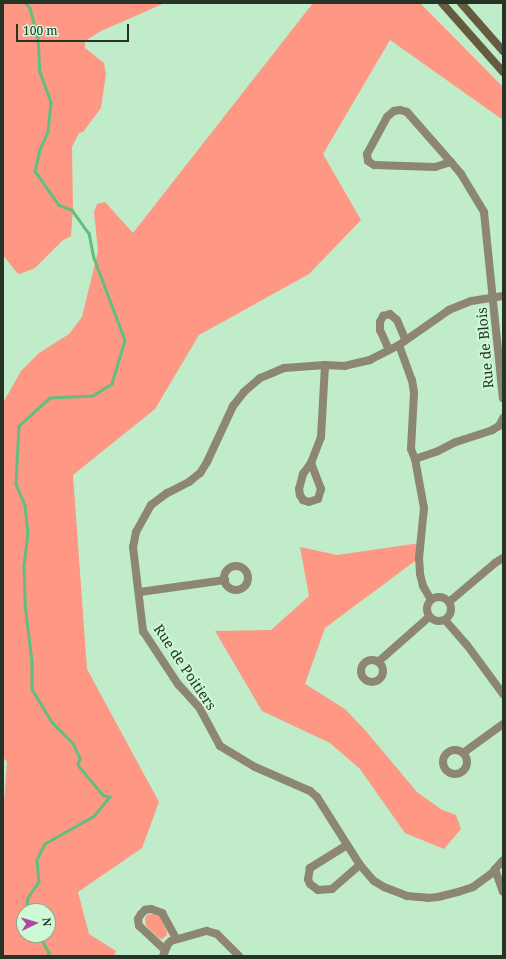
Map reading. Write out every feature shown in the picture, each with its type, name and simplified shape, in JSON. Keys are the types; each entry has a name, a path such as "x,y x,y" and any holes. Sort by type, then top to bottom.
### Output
{"street":[{"path":"442,3 503,72"},
{"path":"461,3 503,51"},
{"name":"Rue de Blois","path":"451,162 435,167 374,165 368,161 367,154 387,117 394,111 400,110 408,112 451,162 468,184 484,212 494,296 503,398"},
{"name":"Rue de Poitiers","path":"503,296 494,296 472,301 449,310 405,339 399,345 358,363 345,366 324,365 284,368 260,378 244,392 233,406 207,462 200,473 189,482 151,505 134,539 134,558 140,592 143,631 168,666 178,684 199,707 220,746 254,767 310,791 316,797 360,865 374,881 384,887 407,896 428,898 466,890 486,879 503,860"},
{"path":"389,350 380,330 382,316 390,314 397,320 405,339"},
{"path":"399,345 412,380 414,393 411,449 415,458 424,508 419,558 420,574 423,586 431,600"},
{"path":"311,463 321,437 324,365"},
{"path":"415,458 438,451 456,442 492,430 499,426 503,418"},
{"path":"449,602 503,558"},
{"path":"140,592 225,580"},
{"path":"438,597 449,602 450,614 445,620 438,622 429,617 426,610 431,600 438,597"},
{"path":"378,662 429,617"},
{"path":"445,620 467,646 503,694"},
{"path":"463,753 503,724"},
{"path":"347,845 310,868 308,879 310,884 318,890 332,889 360,865"},
{"path":"495,869 503,892"},
{"path":"176,938 162,913 151,909 145,910 138,919 139,926 164,953 168,944 176,938 207,931 217,934 240,956"}],"shaded area":[{"path":"3,3 165,3 101,31 85,41 85,48 104,63 106,74 101,108 83,132 79,133 72,147 73,208 71,236 62,241 35,268 20,274 17,273 3,255"},
{"path":"313,3 420,3 503,87 503,120 390,40 323,154 361,220 309,274 199,335 155,409 73,475 87,669 159,802 142,848 78,892 89,934 116,951 114,956 3,956 3,814 7,762 3,757 3,403 21,371 39,353 69,334 82,317 98,251 94,212 97,204 105,202 133,233"},
{"path":"420,543 419,558 325,628 305,684 345,709 365,730 417,792 442,810 456,815 461,829 444,849 405,833 360,769 330,743 262,711 215,631 271,630 309,596 300,547 337,555"},
{"path":"153,914 160,917 167,932 167,935 162,939 146,926 145,919 147,915"}],"waterway":[{"path":"26,3 30,8 38,37 40,72 51,103 48,132 40,150 35,171 59,205 72,210 89,233 94,258 125,340 112,384 93,396 50,398 19,426 16,484 25,505 28,533 24,568 25,604 32,662 32,689 52,722 73,743 80,758 78,765 103,795 110,797 93,817 45,844 37,860 39,882 28,898 27,903"},
{"path":"44,943 49,952 48,956"}]}
